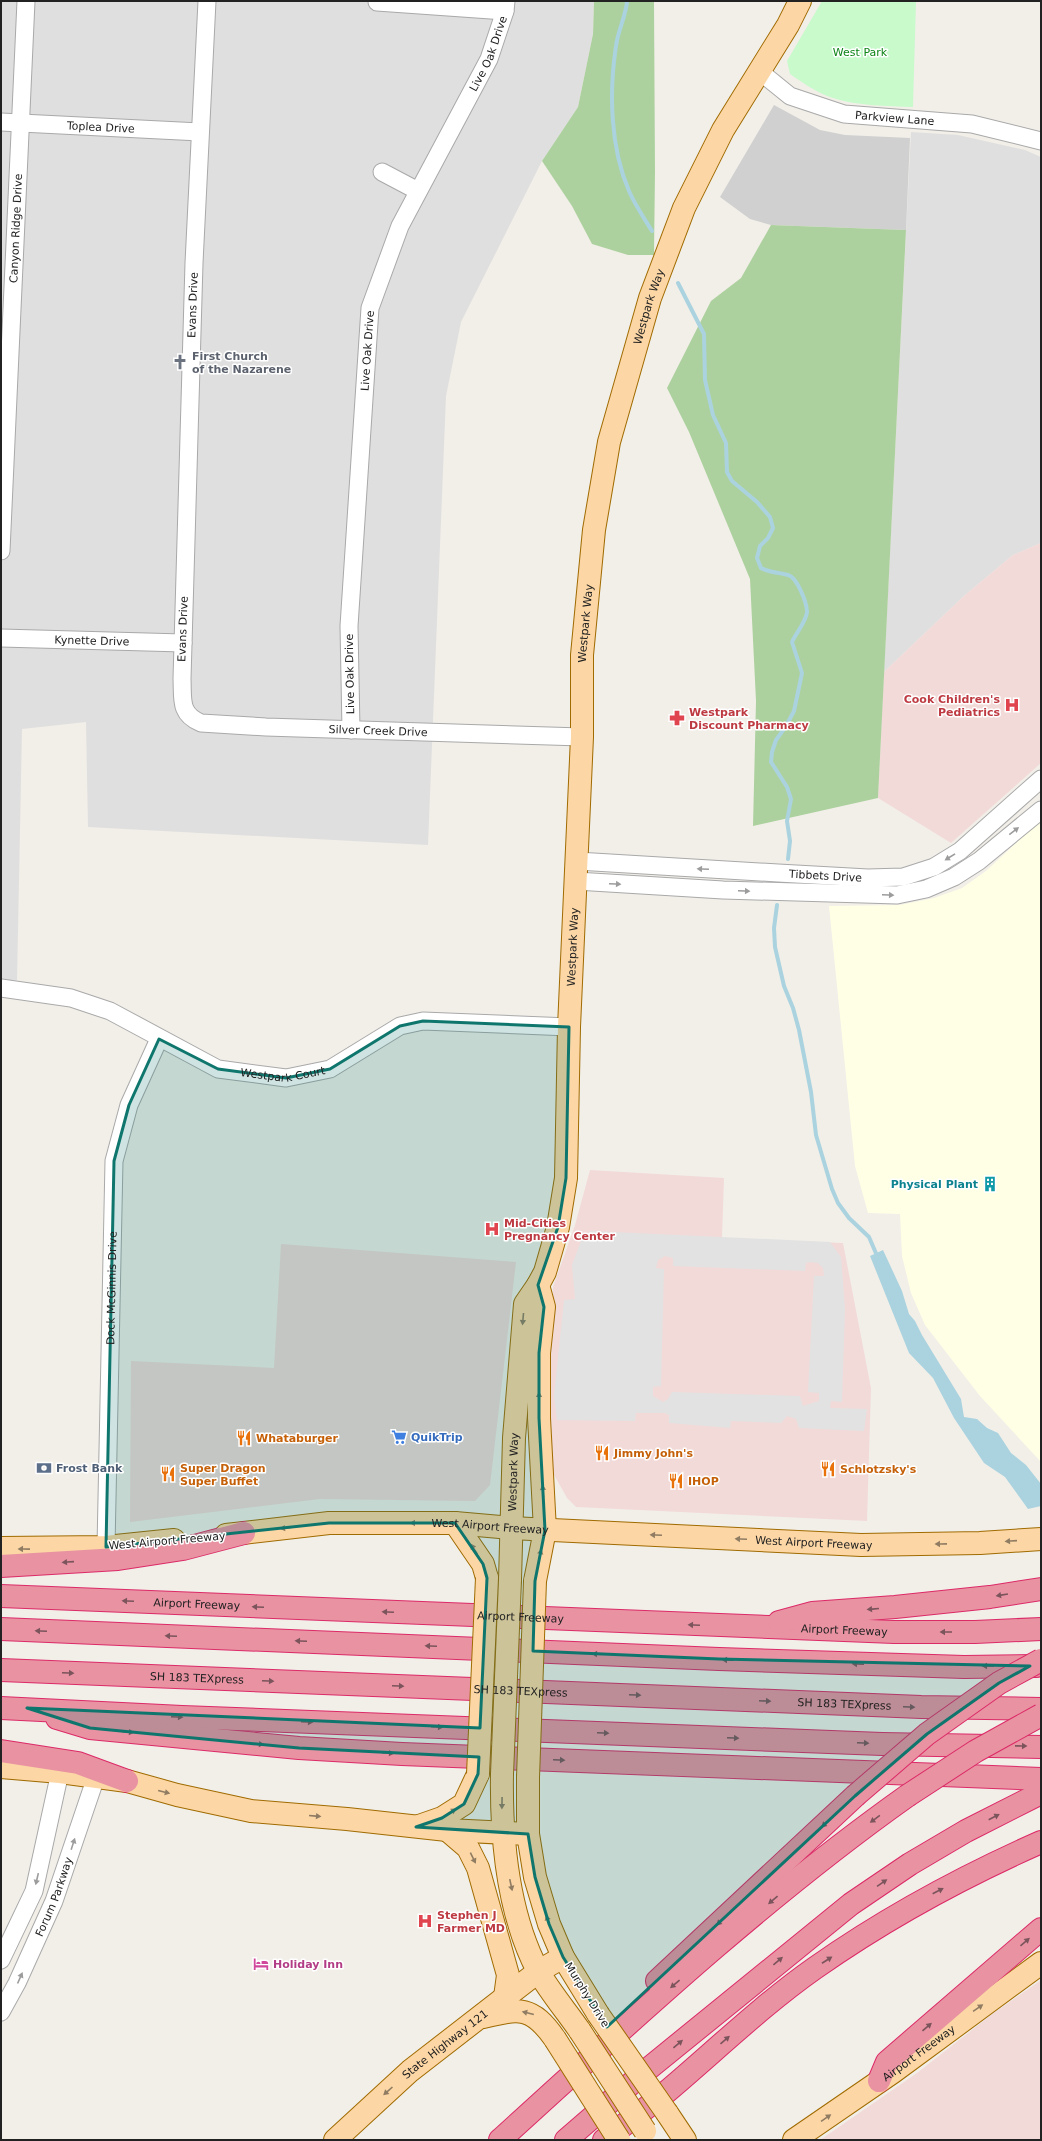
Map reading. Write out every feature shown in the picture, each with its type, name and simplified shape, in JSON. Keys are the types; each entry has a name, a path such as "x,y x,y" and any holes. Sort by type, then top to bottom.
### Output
{"highway":[{"path":"1,1566 118,1559 183,1549 244,1533"},
{"path":"760,1627 812,1613 895,1607 990,1597 1041,1589"},
{"name":"Airport Freeway","path":"1,1596 894,1632 975,1632 1041,1629"},
{"path":"1,1629 719,1660 964,1667 1041,1666"},
{"path":"492,2140 499,2124 625,2010 855,1796 927,1734 999,1683 1041,1660"},
{"name":"SH 183 TEXpress","path":"1,1670 929,1707 1041,1709"},
{"path":"1,1708 27,1708 182,1717 882,1744 1041,1747"},
{"path":"27,1708 90,1728 299,1748 410,1754 1041,1779"},
{"path":"500,2140 632,2020 778,1895 867,1824 976,1751 1041,1715"},
{"path":"1,1751 78,1763 127,1781"},
{"path":"566,2140 654,2064 851,1904 910,1864 966,1831 1034,1797"},
{"path":"604,2140 664,2094 745,2023 814,1968 927,1897 987,1866 1041,1842"},
{"path":"879,2081 887,2062 1041,1929"}],"main road":[{"name":"Westpark Way","path":"505,1832 502,1811 502,1774 515,1419 524,1304 538,1285 545,1272 556,1234 566,1178 569,1027 582,737 582,656 594,530 609,442 650,298 675,229 697,179 723,130 758,70 788,25 800,1"},
{"path":"1,1767 60,1772 127,1781 177,1796 251,1811 347,1819 447,1830 528,1834 528,1777 535,1581 545,1530 538,1418 539,1353 544,1307 538,1285"},
{"name":"West Airport Freeway","path":"1,1548 106,1547 329,1523 455,1523 545,1530 862,1545 980,1543 1041,1539"},
{"path":"416,1827 442,1818 464,1804 478,1774 487,1578 483,1564 455,1523"},
{"path":"447,1830 468,1848 478,1868 508,1974 505,1997"},
{"path":"505,1832 506,1861 518,1918 538,1971 580,2031 648,2136"},
{"name":"Murphy Drive","path":"528,1834 535,1877 549,1924 563,1957 598,2014 685,2140"},
{"name":"State Highway 121","path":"335,2140 410,2071 538,1971 563,1957"},
{"name":"Airport Freeway","path":"794,2140 879,2081 1041,1963"},
{"path":"479,2018 510,2010 534,2014 547,2027 619,2140"}],"street":[{"name":"Canyon Ridge Drive","path":"1,551 6,292 20,123 26,1"},
{"name":"Evans Drive","path":"183,705 183,643 194,263 207,1"},
{"path":"377,2 506,6"},
{"name":"Live Oak Drive","path":"351,730 349,626 370,308 400,226 489,59 506,6"},
{"name":"Parkview Lane","path":"758,70 790,96 844,114 972,124 1041,141"},
{"name":"Toplea Drive","path":"1,122 200,132"},
{"path":"382,172 418,191"},
{"name":"Kynette Drive","path":"1,638 183,643"},
{"name":"Silver Creek Drive","path":"183,705 184,710 193,719 202,723 351,730 582,737"},
{"name":"Tibbets Drive","path":"576,871 723,890 868,886 934,867 960,851 1041,779"},
{"name":"Tibbets Drive","path":"868,886 897,895 926,889 954,877 979,861 994,847 1041,810"},
{"path":"980,833 994,847"},
{"name":"Westpark Court","path":"1,988 71,998 110,1012 218,1069 286,1078 330,1069 400,1026 423,1020 569,1027"},
{"name":"Dock McGinnis Drive","path":"106,1547 114,1161 129,1105 159,1039"},
{"name":"Forum Parkway","path":"1,1960 34,1891 60,1772"},
{"name":"Forum Parkway","path":"1,2012 17,1983 54,1901 96,1777"},
{"path":"27,1907 47,1916"}],"highlighted area":[{"path":"423,1021 569,1027 566,1178 558,1227 538,1285 544,1307 539,1353 539,1418 545,1530 535,1581 533,1651 719,1659 1030,1666 999,1683 927,1734 855,1796 607,2027 563,1957 549,1924 535,1877 528,1834 416,1827 442,1818 464,1804 478,1774 479,1757 299,1748 90,1728 27,1708 480,1728 487,1578 483,1564 455,1523 329,1523 106,1547 114,1161 129,1105 159,1039 218,1069 286,1078 330,1069 400,1026"}],"shaded area":[{"path":"1,1 594,1 593,34 578,107 542,161 461,322 446,396 428,845 88,827 86,722 22,729 17,980 1,980"},
{"path":"774,105 820,130 845,135 910,138 906,230 771,225 750,219 720,197"},
{"path":"911,132 958,135 1025,150 1041,157 1041,543 1013,555 965,595 884,672"},
{"path":"1041,543 1041,763 951,843 878,798 884,672 965,595 1013,555"},
{"path":"1041,820 1041,1462 980,1396 925,1325 911,1293 902,1256 900,1214 868,1213 855,1166 829,906 900,905 934,898 962,888 986,871"},
{"path":"590,1170 724,1178 722,1238 843,1243 871,1388 867,1521 576,1507 567,1498 553,1473 549,1363 553,1287 575,1225"},
{"path":"591,1231 830,1242 841,1257 845,1309 842,1402 831,1401 830,1408 867,1409 864,1431 799,1428 796,1419 787,1416 781,1423 731,1421 730,1428 669,1423 669,1415 665,1413 636,1413 635,1421 557,1420 554,1396 564,1300 575,1299 572,1265 581,1241","holes":["665,1256 673,1258 673,1266 805,1271 806,1263 818,1263 823,1268 824,1276 814,1276 808,1392 819,1393 819,1401 803,1406 800,1396 672,1392 668,1399 663,1402 653,1396 653,1387 661,1386 664,1269 656,1268 658,1260"]},
{"path":"281,1244 516,1262 490,1485 475,1501 320,1499 130,1522 131,1361 274,1368"},
{"path":"1041,1980 1041,2140 820,2140 917,2073 991,2015"}],"green space":[{"path":"594,1 654,1 654,255 628,255 592,244 572,206 542,161 578,107 593,34"},
{"name":"West Park","path":"822,1 916,1 913,107 873,105 843,101 810,88 790,74 787,61"},
{"path":"771,225 906,230 878,798 753,826 756,701 750,579 689,432 667,388 711,301 741,278"}],"water":[{"path":"883,1250 902,1291 909,1314 915,1321 961,1399 964,1417 977,1419 987,1428 998,1433 1011,1453 1026,1465 1041,1484 1041,1506 1028,1509 1005,1477 984,1463 954,1418 933,1378 909,1353 870,1256"}],"waterway":[{"path":"627,1 617,40 612,82 615,138 618,156 629,191 652,231"},
{"path":"678,283 704,334 705,380 713,415 726,443 727,472 732,481 757,502 770,517 773,528 768,538 760,546 757,558 761,568 788,575 795,580 807,608 805,620 792,642 802,673 794,711 776,740 772,752 771,762 787,787 791,799 787,821 790,841 788,859"},
{"path":"777,905 774,928 775,947 784,986 793,1008 799,1030 811,1092 816,1135 832,1189 838,1203 849,1218 869,1237 878,1258"}],"place":[{"name":"First Church of the Nazarene","path":"180,362"},
{"name":"Cook Children's Pediatrics","path":"1012,705"},
{"name":"Westpark Discount Pharmacy","path":"677,718"},
{"name":"Physical Plant","path":"990,1184"},
{"name":"Mid-Cities Pregnancy Center","path":"492,1229"},
{"name":"QuikTrip","path":"399,1437"},
{"name":"Whataburger","path":"244,1438"},
{"name":"Jimmy John's","path":"602,1453"},
{"name":"Frost Bank","path":"44,1468"},
{"name":"Schlotzsky's","path":"828,1469"},
{"name":"Super Dragon Super Buffet","path":"168,1474"},
{"name":"IHOP","path":"676,1481"},
{"name":"Stephen J Farmer MD","path":"425,1921"},
{"name":"Holiday Inn","path":"261,1964"}]}
